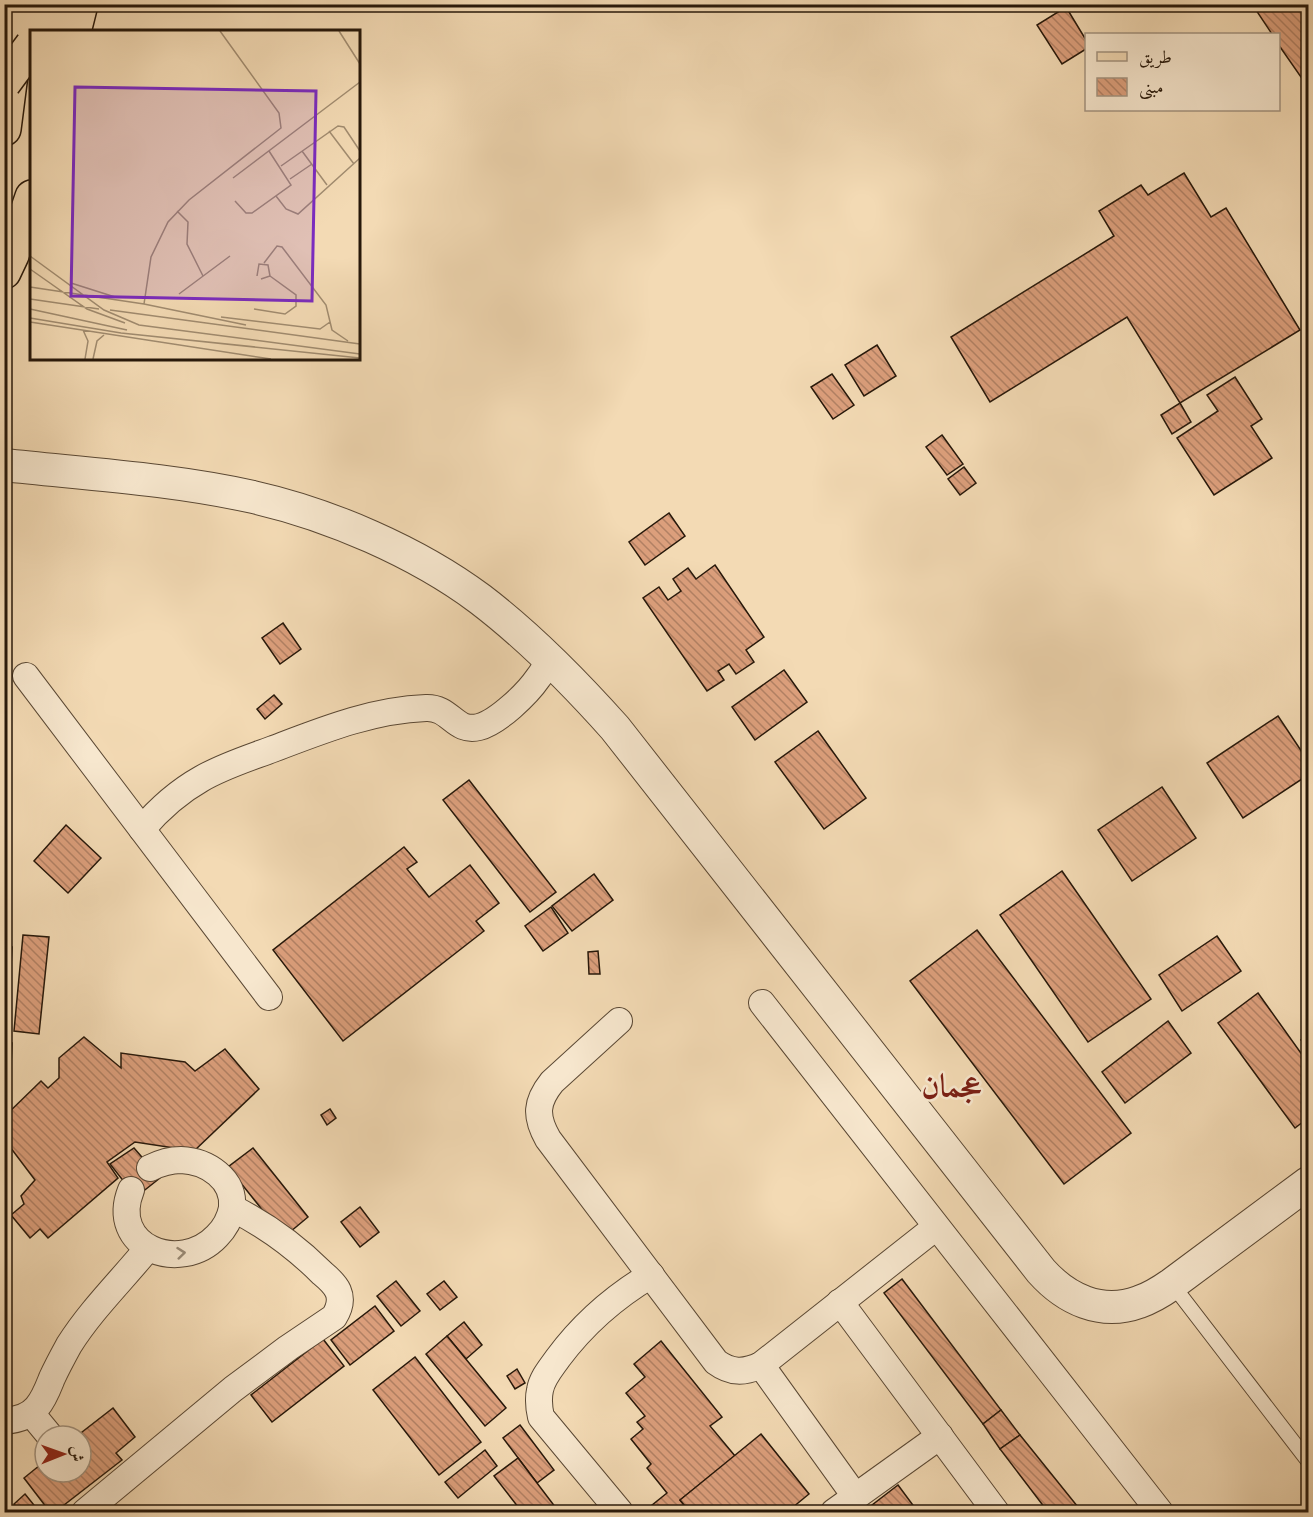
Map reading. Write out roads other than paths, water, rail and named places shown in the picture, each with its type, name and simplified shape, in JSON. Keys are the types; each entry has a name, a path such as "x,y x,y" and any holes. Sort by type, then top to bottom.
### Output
{"main road":[{"path":"4,129 20,4"},
{"path":"42,30 60,4"},
{"path":"74,30 81,4"},
{"path":"4,83 30,48"},
{"path":"4,272 30,203"}],"street":[{"path":"4,465 206,488 255,497 302,510 394,548 478,598 550,659 584,692 615,728 989,1205 1053,1284 1067,1294 1082,1302 1099,1306 1137,1303 1155,1295 1308,1183"},
{"path":"142,829 178,794 202,778 341,723 370,715 430,708 441,710 463,727 480,727 507,711 538,678 550,659"},
{"path":"26,676 269,997"},
{"path":"762,1003 1160,1512"},
{"path":"619,1021 552,1082 544,1092 538,1116 548,1139 716,1362 733,1371 743,1371 761,1365 936,1227"},
{"path":"131,1190 127,1199 127,1218 134,1236 148,1248 174,1255 187,1253 212,1242 221,1232 232,1208 228,1185 221,1176 213,1169 192,1161 160,1163 150,1168"},
{"path":"85,1512 201,1414 288,1348 334,1317 340,1306 336,1287 312,1262 274,1231 232,1208"},
{"path":"4,1421 14,1420 31,1413 43,1399 57,1367 84,1324 148,1248"},
{"path":"620,1512 541,1417 538,1404 545,1376 569,1343 607,1305 651,1275"},
{"path":"840,1302 996,1512"},
{"path":"761,1365 855,1496"},
{"path":"31,1413 40,1424"},
{"path":"834,1512 940,1436"}],"lane":[{"path":"1173,1284 1308,1461"}],"district":[{"name":"عجمان","path":"951,1086"}]}
